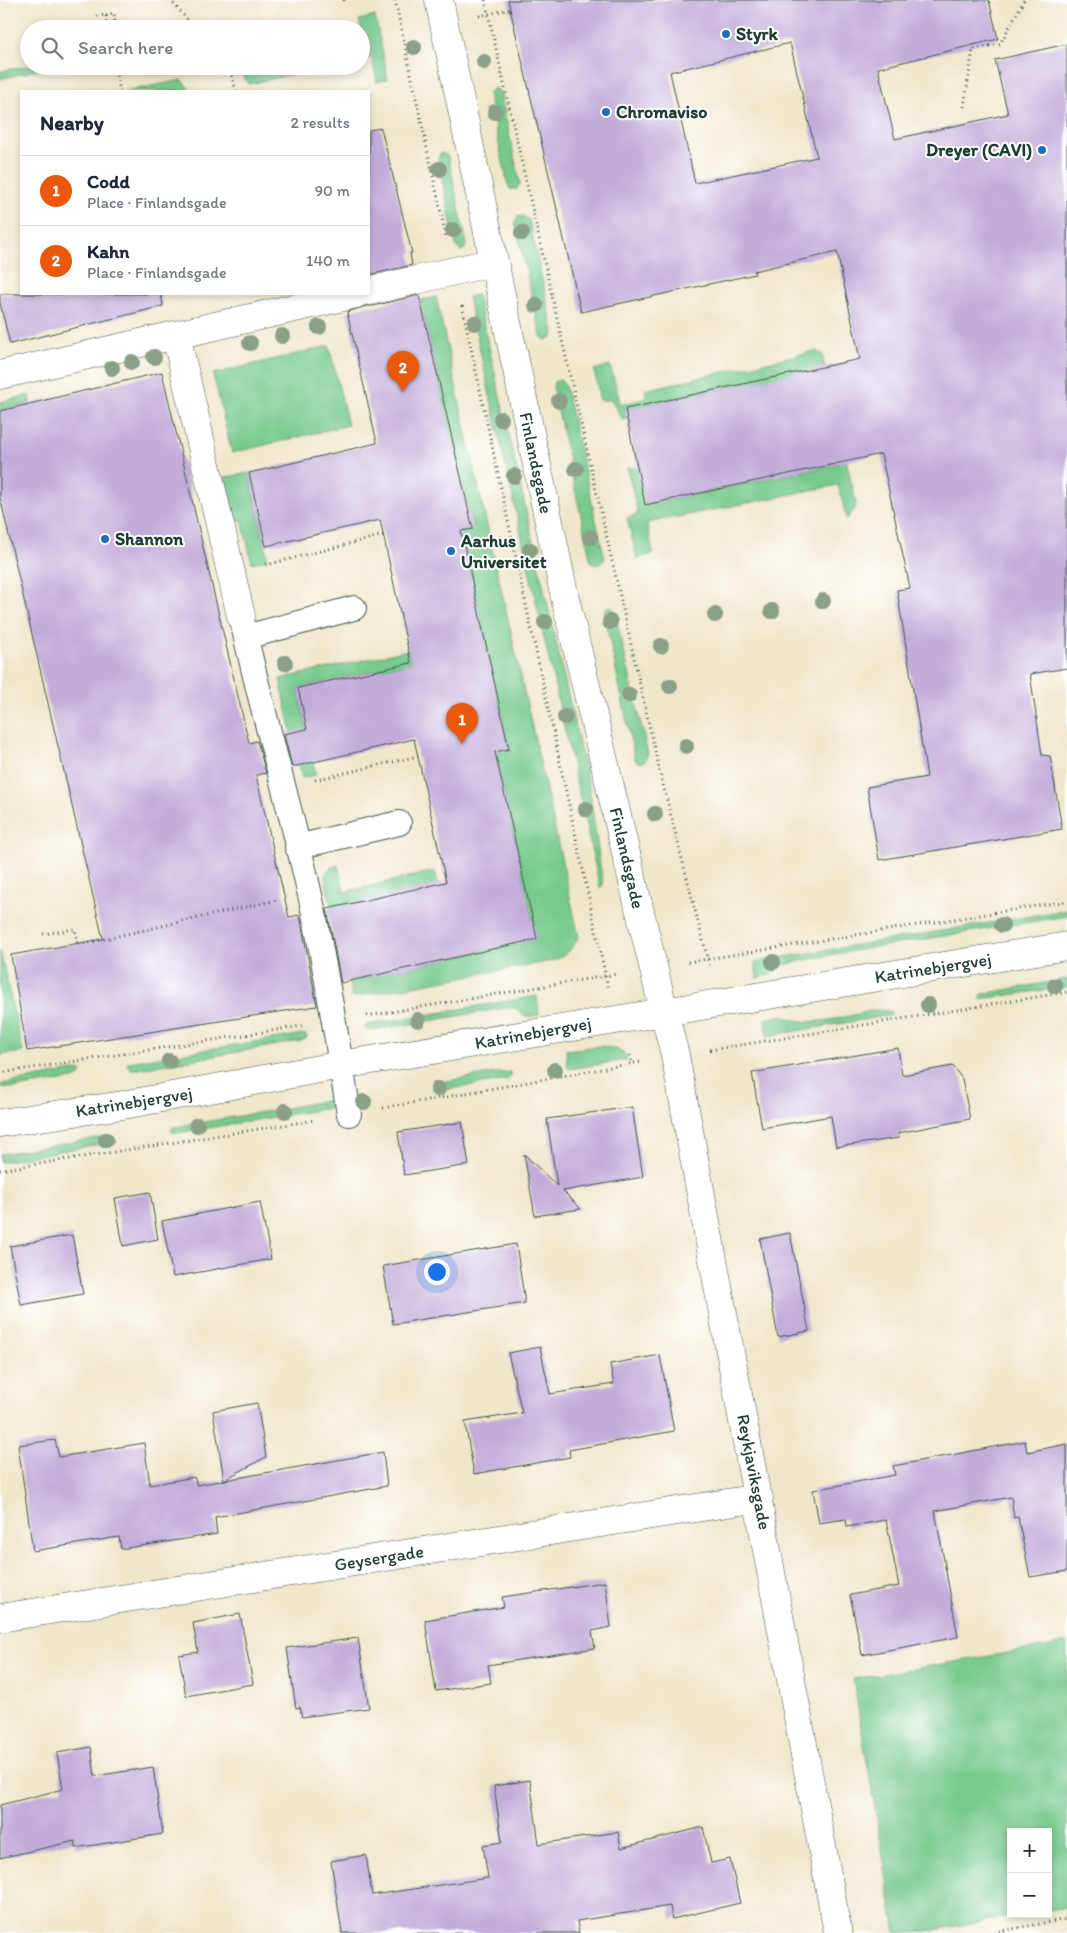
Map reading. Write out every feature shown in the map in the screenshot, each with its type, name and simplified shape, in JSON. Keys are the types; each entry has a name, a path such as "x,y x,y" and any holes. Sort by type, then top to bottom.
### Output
{"street":[{"name":"Finlandsgade","path":"439,0 565,598 664,1012"},
{"path":"370,291 494,262"},
{"path":"0,375 352,295"},
{"path":"176,335 244,626"},
{"name":"Katrinebjergvej","path":"0,1123 1067,946"},
{"name":"Reykjaviksgade","path":"664,1012 675,1055 838,1933"},
{"name":"Geysergade","path":"0,1618 758,1498"}],"lane":[{"path":"349,1114 334,1021 309,893 244,626 354,608"},
{"path":"297,847 399,823"}],"path":[{"path":"170,0 188,20"},
{"path":"395,0 605,976 632,1063"},
{"path":"485,0 661,777 708,958 724,1047"},
{"path":"964,107 973,49 1000,44 1024,0"},
{"path":"97,16 114,14 115,20"},
{"path":"106,15 107,20"},
{"path":"117,75 120,90"},
{"path":"232,75 236,90"},
{"path":"231,572 384,536"},
{"path":"283,788 418,756"},
{"path":"44,934 75,929 78,945 309,893"},
{"path":"0,1073 334,1021 708,958 1067,901"},
{"path":"0,1170 349,1114 675,1055 1067,992"},
{"path":"989,1933 1067,1919"}],"green space":[{"path":"375,16 388,79 377,82 372,58 370,58 370,20 359,20"},
{"path":"20,68 20,74 0,79 0,71"},
{"path":"243,75 289,75 249,84"},
{"path":"182,80 190,90 130,90"},
{"path":"496,88 500,92 520,183 517,189 510,189 507,181 488,94"},
{"path":"444,153 448,157 467,244 465,249 460,251 456,246 438,160 440,154"},
{"path":"523,216 529,220 554,333 552,338 545,340 541,336 515,222 518,217"},
{"path":"477,295 589,787 603,885 600,888 468,297"},
{"path":"436,297 579,937 568,952 552,961 352,997 325,878 330,868 338,865 344,892 435,871 438,884 363,978 537,939 495,752 509,748 461,531 473,528 467,500 423,312 393,306"},
{"path":"329,346 348,425 232,453 213,374"},
{"path":"815,351 822,354 856,503 855,509 847,519 838,485 647,523 653,554 637,559 627,518 638,514 628,467 638,469 646,505 838,464 817,369 625,409 627,419 623,420 611,399 600,401 594,370 610,365 621,405 646,398 645,390"},
{"path":"561,380 565,386 605,559 600,564 595,565 591,562 553,388 554,382"},
{"path":"29,395 30,403 0,411 0,402"},
{"path":"249,473 268,559 252,563 242,520 236,520 225,477"},
{"path":"611,606 614,609 648,754 645,761 639,763 635,760 605,618 605,609"},
{"path":"408,650 411,663 298,688 316,775 302,778 280,679"},
{"path":"1067,910 1067,916 834,954 783,965 773,973 757,979 755,962"},
{"path":"0,951 23,1052 0,1055"},
{"path":"1067,979 1067,987 980,999 982,994"},
{"path":"537,996 539,1015 527,1016 515,1008 506,1008 368,1031 365,1028 366,1025"},
{"path":"876,1010 890,1011 892,1015 767,1036 765,1019 783,1015 804,1021 816,1021 841,1018"},
{"path":"304,1034 307,1038 301,1041 139,1069 131,1069 127,1065 128,1062"},
{"path":"600,1046 616,1049 626,1055 627,1060 569,1069 566,1050"},
{"path":"79,1070 82,1072 81,1075 74,1079 15,1088 0,1087 2,1084"},
{"path":"510,1072 511,1076 507,1080 436,1091 432,1089 434,1085 441,1082"},
{"path":"333,1101 333,1105 330,1108 177,1133 172,1132 171,1129 175,1127"},
{"path":"111,1136 115,1139 111,1142 0,1162 0,1154"},
{"path":"1067,1643 1067,1907 1052,1909 1052,1828 1007,1828 1007,1917 915,1933 896,1933 853,1679"}],"building":[{"path":"508,0 989,0 998,39 878,68 895,139 1008,114 995,60 1067,44 1067,668 1030,674 1042,755 1050,756 1062,829 879,860 867,787 927,777 897,590 910,588 881,454 645,505 625,409 860,359 837,252 754,271 755,274 581,312","holes":["790,43 817,157 695,183 670,72"]},
{"path":"381,128 412,253 410,253 412,265 370,275 370,130"},
{"path":"0,294 161,295 163,306 10,344 0,303"},
{"path":"419,295 473,529 461,531 509,749 495,752 537,939 341,983 327,909 446,882 414,739 292,767 284,734 307,729 298,688 411,663 380,520 266,546 249,473 377,443 347,312"},
{"path":"162,372 249,743 257,741 266,773 256,775 289,917 300,915 317,1006 27,1051 11,955 103,939 0,497 0,411"},
{"path":"898,1048 902,1075 953,1066 962,1079 970,1119 898,1133 899,1138 836,1147 831,1116 762,1128 752,1073"},
{"path":"632,1107 643,1177 563,1191 581,1209 535,1216 524,1154 557,1186 547,1119"},
{"path":"462,1122 469,1165 404,1175 398,1132"},
{"path":"150,1192 158,1239 123,1246 115,1198"},
{"path":"260,1202 271,1259 173,1277 162,1221"},
{"path":"790,1233 809,1331 778,1337 760,1239"},
{"path":"72,1235 83,1294 21,1305 10,1246"},
{"path":"516,1244 525,1303 393,1324 383,1266"},
{"path":"540,1347 550,1394 614,1384 610,1364 660,1355 674,1431 569,1450 570,1457 474,1474 465,1422 522,1413 508,1353"},
{"path":"257,1403 266,1457 224,1480 213,1411"},
{"path":"55,1440 59,1457 144,1443 150,1485 194,1477 197,1485 383,1452 387,1486 215,1517 217,1534 121,1549 119,1537 33,1551 18,1445"},
{"path":"1025,1441 1027,1452 1067,1444 1067,1571 1030,1577 1018,1517 1014,1518 1011,1497 935,1511 958,1637 862,1655 850,1595 899,1586 886,1520 847,1527 846,1519 819,1523 813,1490 895,1475 893,1466"},
{"path":"605,1582 611,1627 592,1631 595,1648 488,1665 491,1683 436,1691 425,1620 504,1607 502,1597"},
{"path":"240,1614 253,1684 186,1696 179,1655 198,1652 193,1623"},
{"path":"358,1638 369,1708 302,1717 300,1707 296,1708 287,1648"},
{"path":"91,1747 95,1776 153,1767 163,1834 76,1848 75,1841 0,1858 0,1805 63,1789 57,1753"},
{"path":"530,1780 539,1844 618,1832 621,1848 703,1827 711,1863 730,1859 740,1903 672,1919 670,1906 577,1921 579,1933 342,1933 331,1861 366,1855 372,1895 488,1878 483,1845 502,1842 494,1786"}],"place":[{"name":"Styrk","path":"726,34"},
{"name":"Chromaviso","path":"606,112"},
{"name":"Dreyer (CAVI)","path":"1042,150"},
{"name":"Kahn","path":"403,392"},
{"name":"Shannon","path":"105,539"},
{"name":"Aarhus Universitet","path":"451,551"},
{"name":"Codd","path":"462,744"}]}
